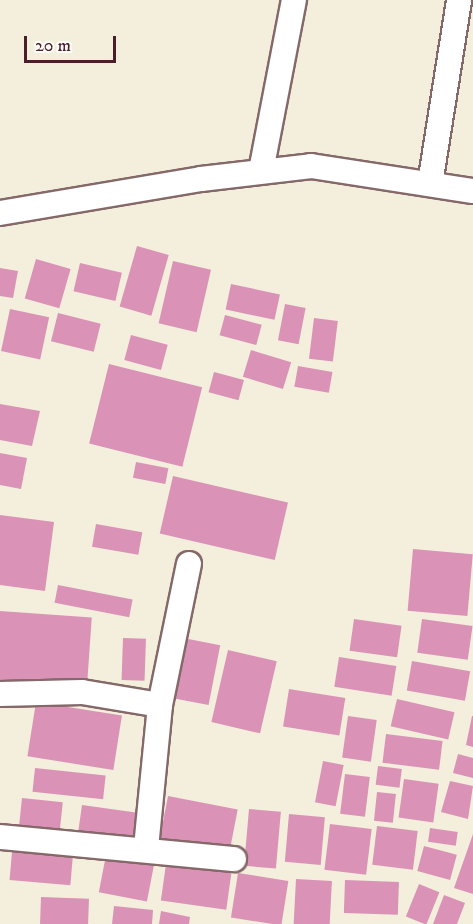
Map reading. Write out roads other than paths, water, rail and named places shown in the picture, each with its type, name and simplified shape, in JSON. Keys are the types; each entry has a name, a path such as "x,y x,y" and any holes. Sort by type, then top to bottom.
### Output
{"street":[{"path":"261,171 294,0"},
{"path":"430,184 459,0"},
{"path":"0,213 261,171 311,166 473,191"},
{"path":"146,848 160,705 189,564"},
{"path":"0,694 82,692 160,705"},
{"path":"0,837 146,848 234,859"}]}
